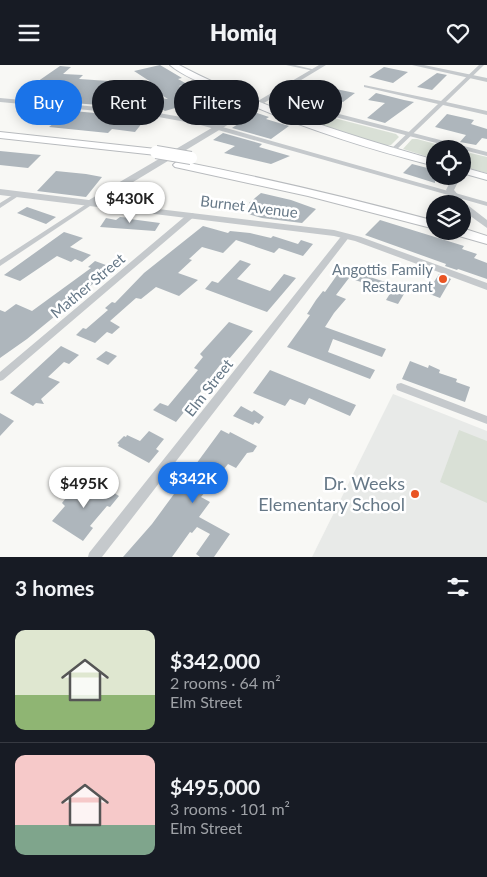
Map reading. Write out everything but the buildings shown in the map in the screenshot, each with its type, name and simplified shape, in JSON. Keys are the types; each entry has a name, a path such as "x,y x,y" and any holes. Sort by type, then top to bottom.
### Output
{"highway":[{"path":"0,131 43,139"},
{"path":"0,135 156,152 191,158 343,191 426,214"},
{"path":"0,142 145,159 179,165 297,188 426,222"},
{"path":"471,228 484,236"},
{"path":"471,234 484,236"}],"main road":[{"path":"174,65 201,80"},
{"path":"259,107 426,160"},
{"path":"471,173 487,177"}],"street":[{"path":"288,65 314,71"},
{"path":"259,104 323,65"},
{"path":"415,65 487,80"},
{"path":"392,151 482,65"},
{"path":"366,85 487,113"},
{"path":"268,98 487,154"},
{"path":"0,100 152,114 198,121 487,204"},
{"path":"0,264 91,203 224,125"},
{"path":"451,185 451,193"},
{"name":"Burnet Avenue","path":"0,192 319,231 346,236 487,287"},
{"path":"0,205 18,194"},
{"path":"471,212 487,225"},
{"name":"Mather Street","path":"0,377 192,215"},
{"name":"Elm Street","path":"94,557 346,236"},
{"path":"401,387 487,420"}],"shaded area":[{"path":"342,120 396,134 399,137 391,145 383,145 323,125 342,125"},
{"path":"412,139 426,141 426,156 403,149"},
{"path":"471,153 487,157 487,173 471,169"},
{"name":"Dr. Weeks Elementary School","path":"393,394 487,431 487,557 312,557"},
{"path":"459,430 487,441 487,503 440,482"}],"place":[{"name":"Angottis Family Restaurant","path":"443,279"},
{"name":"Dr. Weeks Elementary School","path":"415,494"}]}
